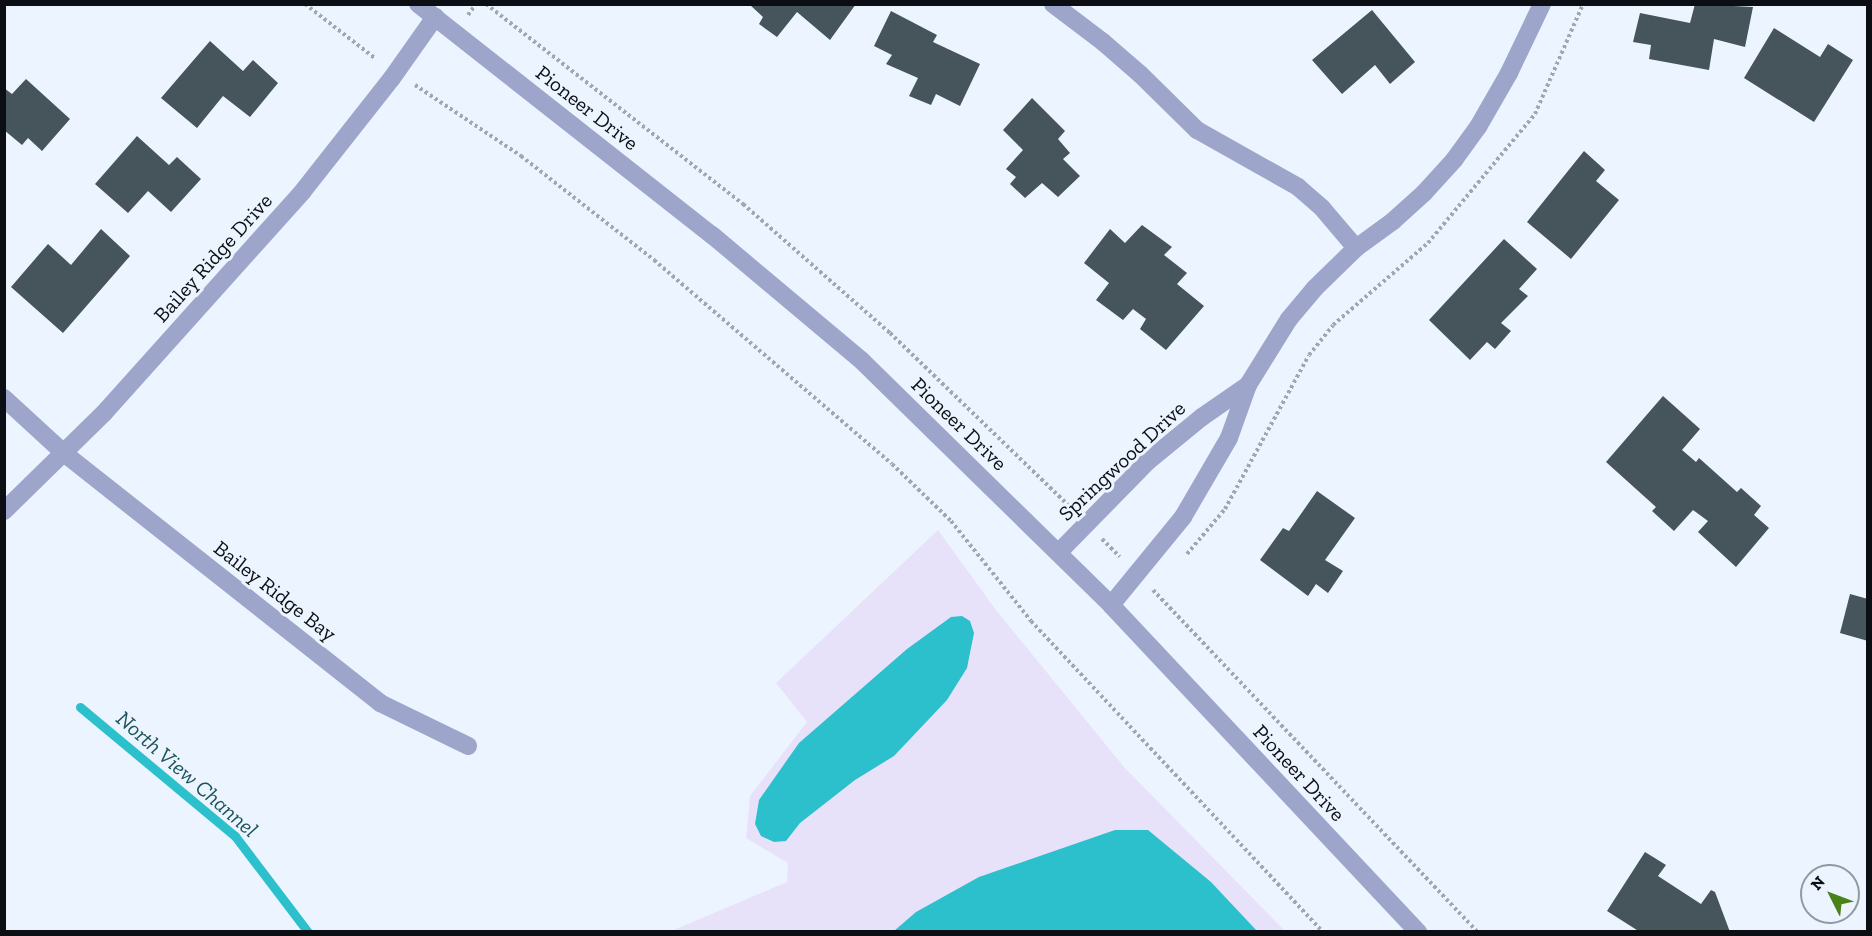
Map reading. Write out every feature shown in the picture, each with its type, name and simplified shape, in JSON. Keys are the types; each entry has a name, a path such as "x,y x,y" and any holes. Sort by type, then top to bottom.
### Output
{"street":[{"name":"Pioneer Drive","path":"418,4 712,235 862,361 1111,605 1418,932"},
{"path":"1053,4 1110,48 1197,130 1298,187 1322,208 1356,248"},
{"name":"Springwood Drive","path":"1111,605 1183,517 1229,438 1248,385 1289,318 1315,288 1356,248 1401,214 1454,160 1478,127 1509,73 1542,4"},
{"name":"Bailey Ridge Drive","path":"4,511 65,454 303,191 435,17"},
{"name":"Springwood Drive","path":"1059,552 1147,462 1202,417 1248,385"},
{"name":"Bailey Ridge Bay","path":"4,398 65,454 380,703 468,746"}],"path":[{"path":"305,4 371,56"},
{"path":"486,4 743,204 890,333 1153,590 1478,932"},
{"path":"1183,558 1225,509 1295,379 1321,340 1333,325 1428,243 1535,114 1583,4"},
{"path":"417,86 521,156 654,260 892,464 951,521 1031,621 1323,932"},
{"path":"1153,590 1161,582"}],"shaded area":[{"path":"938,530 996,610 1124,767 1285,931 669,932 787,882 788,863 746,838 750,796 807,722 776,683"}],"water":[{"path":"962,616 970,621 974,633 967,668 947,700 894,756 855,780 800,823 786,841 774,842 761,836 755,824 759,800 799,743 907,649 951,617"},
{"path":"1115,830 1148,830 1211,882 1257,931 894,931 916,912 979,877"}],"building":[{"path":"749,4 856,4 830,40 797,12 777,37 759,24 763,17"},
{"path":"1695,4 1753,7 1745,47 1714,39 1709,70 1649,59 1651,45 1633,42 1640,13 1690,23"},
{"path":"1372,10 1415,62 1390,84 1375,65 1342,94 1312,60"},
{"path":"891,11 937,35 933,42 980,64 960,106 936,94 931,105 909,96 918,78 886,64 892,55 874,46"},
{"path":"1774,28 1820,57 1828,44 1853,60 1814,122 1744,78"},
{"path":"210,41 243,71 253,60 278,83 250,117 223,96 197,128 161,98"},
{"path":"26,79 70,119 42,151 28,138 22,145 4,130 4,88 12,94"},
{"path":"1032,98 1065,131 1058,139 1070,153 1063,159 1080,176 1058,197 1042,183 1025,198 1010,184 1016,177 1006,169 1023,150 1003,130"},
{"path":"137,136 169,165 177,157 201,179 171,212 148,191 128,213 95,184"},
{"path":"1584,151 1605,170 1596,181 1619,200 1571,259 1527,222"},
{"path":"1142,225 1172,247 1164,255 1187,273 1177,284 1204,306 1166,350 1140,329 1146,319 1133,309 1123,320 1096,300 1109,283 1084,263 1110,229 1125,243"},
{"path":"101,229 130,256 63,333 11,287 48,244 71,265"},
{"path":"1504,239 1537,269 1519,289 1528,296 1501,323 1511,331 1495,349 1487,342 1470,360 1429,320"},
{"path":"1663,396 1700,429 1682,450 1696,462 1699,458 1737,492 1741,488 1761,506 1754,515 1769,528 1736,567 1698,532 1708,521 1693,510 1674,531 1652,511 1656,507 1606,462"},
{"path":"1317,491 1355,518 1325,560 1343,571 1328,593 1316,584 1308,596 1260,560 1283,528 1289,531"},
{"path":"1850,594 1868,599 1868,641 1840,633"},
{"path":"1645,852 1666,865 1658,876 1701,904 1711,890 1715,892 1730,932 1640,932 1607,911"}],"waterway":[{"name":"North View Channel","path":"80,707 235,836 308,932"}]}
